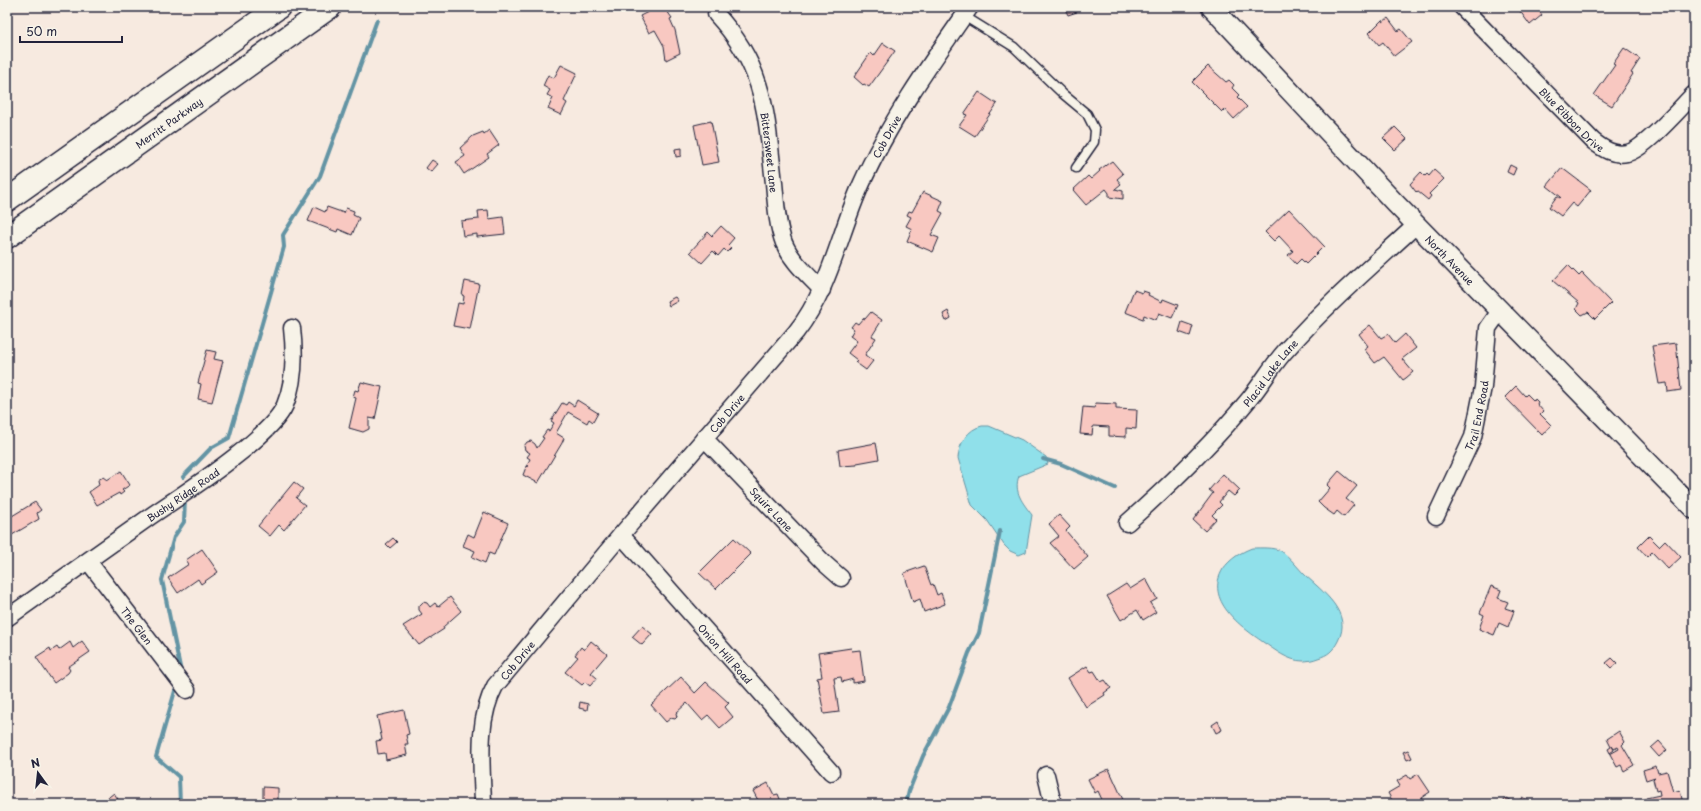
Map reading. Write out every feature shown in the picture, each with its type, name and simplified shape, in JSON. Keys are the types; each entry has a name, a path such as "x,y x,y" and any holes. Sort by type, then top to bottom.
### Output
{"highway":[{"path":"7,200 279,7"},
{"name":"Merritt Parkway","path":"7,237 330,7"}],"street":[{"name":"North Avenue","path":"1211,7 1416,225 1694,509"},
{"name":"Blue Ribbon Drive","path":"1462,7 1593,141 1612,152 1628,153 1641,146 1694,94"},
{"name":"Cob Drive","path":"483,804 484,713 488,699 495,686 620,535 810,314 822,290 848,217 869,167 909,98 967,11"},
{"name":"Bittersweet Lane","path":"716,14 724,23 754,68 760,87 766,113 778,220 784,244 796,262 822,290"},
{"name":"Placid Lake Lane","path":"1127,523 1173,482 1222,430 1251,397 1289,346 1340,295 1416,225"},
{"name":"Trail End Road","path":"1436,516 1473,437 1483,387 1488,328 1500,311"},
{"name":"Bushy Ridge Road","path":"7,618 219,468 277,418 285,406 291,385 295,351 292,328"},
{"name":"Squire Lane","path":"704,438 840,578"},
{"name":"Onion Hill Road","path":"620,535 831,772"},
{"name":"The Glen","path":"88,561 186,688"},
{"path":"1046,775 1052,804"}],"lane":[{"path":"967,11 1014,47 1063,94 1087,114 1093,122 1095,130 1094,142 1076,168"}],"water":[{"path":"982,426 989,426 1022,440 1046,457 1048,464 1019,476 1017,482 1018,492 1022,502 1032,515 1026,552 1019,555 1010,551 1004,545 987,520 972,505 958,458 960,447 965,438 972,430"},
{"path":"1252,548 1271,548 1281,551 1288,556 1334,604 1342,621 1342,631 1338,641 1332,650 1327,654 1307,661 1297,661 1287,657 1254,636 1227,611 1221,602 1218,591 1218,580 1223,569 1232,559"}],"building":[{"path":"658,7 664,7 672,18 670,19 675,30 680,53 666,60 664,46 655,30 649,33 640,16"},
{"path":"1064,7 1076,7 1077,12 1068,15"},
{"path":"1517,7 1536,7 1542,15 1530,25"},
{"path":"1388,18 1398,31 1401,29 1412,42 1394,56 1383,42 1379,45 1369,33 1382,20 1383,22"},
{"path":"883,43 895,51 869,87 864,84 863,85 854,77 869,55 871,53 874,56"},
{"path":"1624,48 1640,59 1631,73 1633,74 1612,106 1594,95 1615,65 1613,64"},
{"path":"561,65 577,73 564,101 567,103 561,115 548,109 553,98 547,95 550,90 543,86 548,75 554,78"},
{"path":"1208,66 1226,82 1229,80 1234,85 1232,88 1239,95 1237,97 1247,107 1234,119 1225,109 1222,112 1192,82"},
{"path":"979,92 997,104 975,136 959,126 967,115 964,114"},
{"path":"711,121 719,162 702,165 694,125"},
{"path":"1395,127 1407,139 1395,150 1383,138"},
{"path":"489,130 499,145 487,154 489,157 464,174 456,162 465,156 460,148 473,136 483,132 484,134"},
{"path":"681,148 681,156 676,157 675,149"},
{"path":"432,160 438,164 431,172 426,168"},
{"path":"1112,161 1123,174 1117,179 1121,184 1115,189 1123,191 1123,199 1109,197 1109,193 1106,189 1086,205 1073,190 1088,176 1091,179 1100,171 1099,170"},
{"path":"1510,165 1516,168 1513,175 1507,172"},
{"path":"1562,168 1591,190 1577,207 1572,203 1561,216 1549,207 1557,196 1560,198 1561,197 1547,186"},
{"path":"1434,170 1444,179 1429,194 1431,196 1428,200 1417,191 1416,192 1410,184 1421,172 1425,176 1427,174 1429,176"},
{"path":"923,192 943,201 939,211 943,213 931,235 939,238 933,252 907,241 912,229 906,226 911,217 907,215 909,211 912,212"},
{"path":"314,207 325,212 327,207 344,213 346,208 354,211 353,215 359,218 352,235 338,229 337,232 308,221"},
{"path":"1289,209 1324,246 1306,264 1301,259 1296,264 1288,255 1293,251 1279,236 1274,241 1265,232"},
{"path":"488,210 489,219 503,217 505,234 477,237 477,234 463,236 461,221 479,219 478,211"},
{"path":"721,226 734,238 728,245 731,248 727,252 724,249 718,256 713,251 702,263 690,252 708,232 712,236"},
{"path":"1568,265 1579,276 1582,273 1611,303 1595,319 1588,312 1582,315 1576,309 1579,303 1553,281"},
{"path":"465,281 479,284 470,329 453,326 458,303 463,304 464,296 462,295"},
{"path":"1134,290 1142,293 1143,291 1149,293 1148,295 1162,302 1163,299 1178,305 1172,318 1159,313 1156,320 1144,315 1143,319 1125,312"},
{"path":"675,297 678,301 669,306 667,301"},
{"path":"948,311 951,318 946,321 943,314"},
{"path":"871,312 882,320 872,336 876,338 865,355 873,361 866,370 855,362 857,360 848,353 857,341 850,336 854,329 851,327 855,322 858,324 863,318 865,319"},
{"path":"1182,322 1193,326 1190,336 1179,332"},
{"path":"1370,325 1381,338 1388,334 1395,343 1405,334 1416,348 1402,359 1413,372 1403,380 1384,357 1375,363 1364,349 1368,346 1359,334"},
{"path":"1676,343 1681,390 1668,392 1667,383 1659,384 1652,346"},
{"path":"207,350 216,352 214,359 223,361 212,402 198,399 201,384 198,383"},
{"path":"361,382 382,387 375,419 369,418 369,429 363,432 349,428 356,398 353,397 355,390 358,391"},
{"path":"1516,386 1525,396 1527,394 1534,401 1535,399 1538,402 1537,404 1543,411 1540,414 1551,425 1542,435 1505,397"},
{"path":"577,400 598,413 593,422 589,419 587,423 568,412 556,433 564,438 562,443 538,483 523,475 526,467 529,466 527,465 530,459 527,457 530,453 525,450 524,446 527,442 531,441 537,448 544,438 542,437 547,430 549,431 554,423 551,421 562,403 566,405 568,402 574,406"},
{"path":"1096,403 1116,404 1116,409 1137,410 1136,429 1126,428 1126,437 1109,436 1109,427 1093,426 1092,435 1080,434 1083,407 1095,408"},
{"path":"876,443 879,459 857,463 857,465 840,466 838,450"},
{"path":"121,471 130,485 122,490 124,492 120,495 119,493 97,505 89,492 99,485 98,480 103,477 107,480"},
{"path":"1339,471 1357,486 1346,499 1354,505 1344,517 1337,511 1334,515 1318,502 1330,488 1327,485"},
{"path":"1223,474 1240,490 1234,496 1228,491 1219,502 1222,505 1212,515 1216,519 1205,531 1193,520 1213,493 1209,490"},
{"path":"294,482 303,489 296,498 305,505 284,530 279,525 270,536 258,526"},
{"path":"35,502 41,510 37,513 39,519 7,538 7,519"},
{"path":"484,512 508,523 494,555 489,553 485,563 472,557 475,551 463,546 468,534 474,537"},
{"path":"1059,515 1070,527 1066,531 1088,557 1074,569 1050,543 1059,536 1049,524"},
{"path":"1649,536 1659,546 1665,540 1681,557 1668,569 1652,552 1647,557 1638,547"},
{"path":"393,538 397,542 390,548 386,544"},
{"path":"734,538 751,554 716,589 699,573"},
{"path":"202,549 218,572 201,584 198,579 178,593 168,578 189,564 186,560"},
{"path":"924,566 931,585 933,584 937,595 941,593 945,604 924,612 920,599 913,602 904,573"},
{"path":"1146,579 1157,599 1150,603 1156,612 1143,620 1137,610 1121,620 1107,596 1126,584 1130,589"},
{"path":"1491,586 1501,590 1498,598 1508,602 1505,608 1514,611 1508,627 1499,623 1494,635 1479,629 1484,615 1480,613"},
{"path":"450,597 461,611 443,627 444,629 419,645 403,626 422,614 419,610 419,606 423,602 427,603 430,607 435,603 438,607"},
{"path":"642,626 652,634 642,645 632,637"},
{"path":"82,641 90,652 68,667 70,670 68,673 54,683 36,657 50,648 51,651 57,647 59,650 70,642 73,648"},
{"path":"591,641 607,654 591,673 597,678 590,686 585,682 582,685 565,672 578,657 575,655 581,647 584,650"},
{"path":"851,648 852,651 860,650 864,681 853,683 853,679 842,682 841,677 834,678 839,712 824,714 817,678 822,677 818,653"},
{"path":"1612,658 1617,663 1611,668 1606,663"},
{"path":"1087,666 1091,672 1094,671 1101,682 1105,680 1111,688 1104,693 1105,695 1086,707 1068,678"},
{"path":"681,677 695,693 706,682 729,703 725,707 733,717 720,728 708,715 702,720 687,703 676,713 677,717 675,719 671,718 666,722 651,705"},
{"path":"580,702 588,704 587,710 579,708"},
{"path":"404,710 409,734 406,735 408,744 405,744 407,755 386,760 385,753 378,754 376,741 382,740 377,716"},
{"path":"1218,721 1222,730 1216,733 1212,725"},
{"path":"1619,731 1625,742 1622,745 1634,765 1624,771 1621,765 1617,767 1610,754 1619,749 1618,747 1614,749 1612,746 1614,750 1610,753 1608,749 1611,747 1607,739"},
{"path":"1659,741 1667,750 1659,757 1651,748"},
{"path":"1408,750 1412,758 1407,760 1403,752"},
{"path":"1656,766 1658,773 1667,771 1673,792 1680,790 1683,804 1647,804 1646,798 1660,795 1659,790 1656,791 1653,779 1655,777 1646,780 1643,770"},
{"path":"1109,769 1124,802 1120,804 1104,804 1098,791 1095,793 1088,779"},
{"path":"1418,774 1430,792 1421,798 1424,803 1394,804 1388,793 1400,786 1397,781 1407,775 1410,779"},
{"path":"768,783 774,795 778,794 782,804 760,804 753,791"},
{"path":"263,787 278,788 278,801 284,801 284,804 263,804"},
{"path":"114,793 121,804 100,804"},
{"path":"1522,797 1531,802 1530,804 1518,804"},
{"path":"1506,798 1516,804 1502,804"}],"waterway":[{"path":"183,477 211,448 229,438 284,247 283,235 320,176 377,20"},
{"path":"1043,459 1061,464 1115,488"},
{"path":"181,672 162,580 174,537 184,522 185,499"},
{"path":"906,804 909,791 923,756 949,707 969,653 979,633 1000,531"},
{"path":"177,684 156,757 179,777 180,804"}]}
